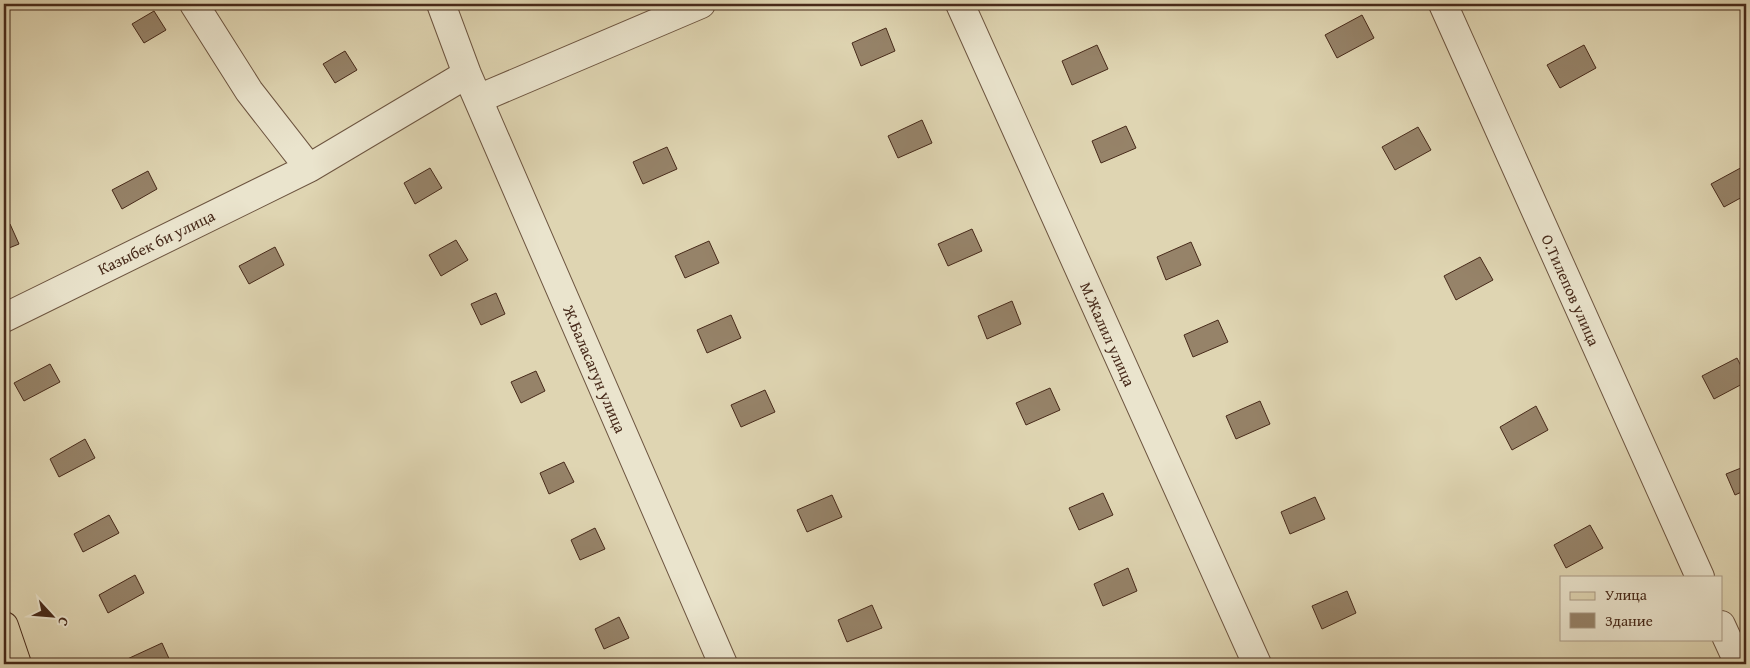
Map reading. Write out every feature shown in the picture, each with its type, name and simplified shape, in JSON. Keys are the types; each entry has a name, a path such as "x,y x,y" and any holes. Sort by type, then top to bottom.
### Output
{"main road":[{"path":"4,626 17,664"}],"street":[{"path":"194,4 249,91 309,168 467,74"},
{"name":"Ж.Баласагун улица","path":"440,4 467,74 723,664"},
{"path":"478,99 701,4"},
{"name":"М.Жалил улица","path":"960,4 1257,664"},
{"name":"О.Тилепов улица","path":"1443,4 1700,576"},
{"name":"Казыбек би улица","path":"4,318 309,168"},
{"path":"1722,627 1739,664"}],"building":[{"path":"154,11 166,30 144,43 132,24"},
{"path":"1362,15 1374,38 1337,58 1325,35"},
{"path":"886,28 895,51 861,66 852,43"},
{"path":"1097,45 1108,69 1072,85 1062,61"},
{"path":"1584,45 1596,68 1560,88 1547,65"},
{"path":"345,51 357,70 335,83 323,64"},
{"path":"922,120 932,143 898,158 888,136"},
{"path":"1126,126 1136,148 1101,163 1092,141"},
{"path":"1418,127 1431,150 1395,170 1382,147"},
{"path":"667,147 677,169 643,184 633,162"},
{"path":"1746,165 1746,195 1724,207 1711,184"},
{"path":"430,168 442,188 415,204 404,183"},
{"path":"148,171 157,189 122,209 112,190"},
{"path":"10,224 19,244 4,250 4,227"},
{"path":"972,229 982,251 948,266 938,244"},
{"path":"456,240 468,260 441,276 429,255"},
{"path":"709,241 719,263 685,278 675,256"},
{"path":"1191,242 1201,265 1166,280 1157,257"},
{"path":"275,247 284,265 249,284 239,266"},
{"path":"1480,257 1493,280 1456,300 1444,276"},
{"path":"496,293 505,314 481,325 471,304"},
{"path":"1012,301 1021,324 987,339 978,316"},
{"path":"731,315 741,338 707,353 697,330"},
{"path":"1218,320 1228,342 1193,357 1184,335"},
{"path":"1737,358 1746,376 1746,382 1714,399 1702,376"},
{"path":"50,364 60,382 24,401 14,383"},
{"path":"536,371 545,391 521,403 511,382"},
{"path":"1050,388 1060,410 1026,425 1016,403"},
{"path":"765,390 775,412 741,427 731,405"},
{"path":"1260,401 1270,424 1236,439 1226,416"},
{"path":"1536,406 1548,430 1512,450 1500,427"},
{"path":"85,439 95,458 59,477 50,459"},
{"path":"564,462 574,482 549,494 540,473"},
{"path":"1746,466 1746,490 1735,495 1726,474"},
{"path":"1103,493 1113,515 1079,530 1069,508"},
{"path":"832,495 842,517 807,532 797,510"},
{"path":"1315,497 1325,519 1290,534 1281,512"},
{"path":"109,515 119,533 83,552 74,534"},
{"path":"1590,525 1603,548 1566,568 1554,545"},
{"path":"595,528 605,549 580,560 571,540"},
{"path":"1128,568 1137,591 1103,606 1094,584"},
{"path":"135,575 144,593 108,613 99,595"},
{"path":"1347,591 1356,613 1322,629 1312,606"},
{"path":"872,605 882,628 847,642 838,620"},
{"path":"619,617 629,638 604,649 595,629"},
{"path":"162,643 171,663 124,664 123,661"}]}
